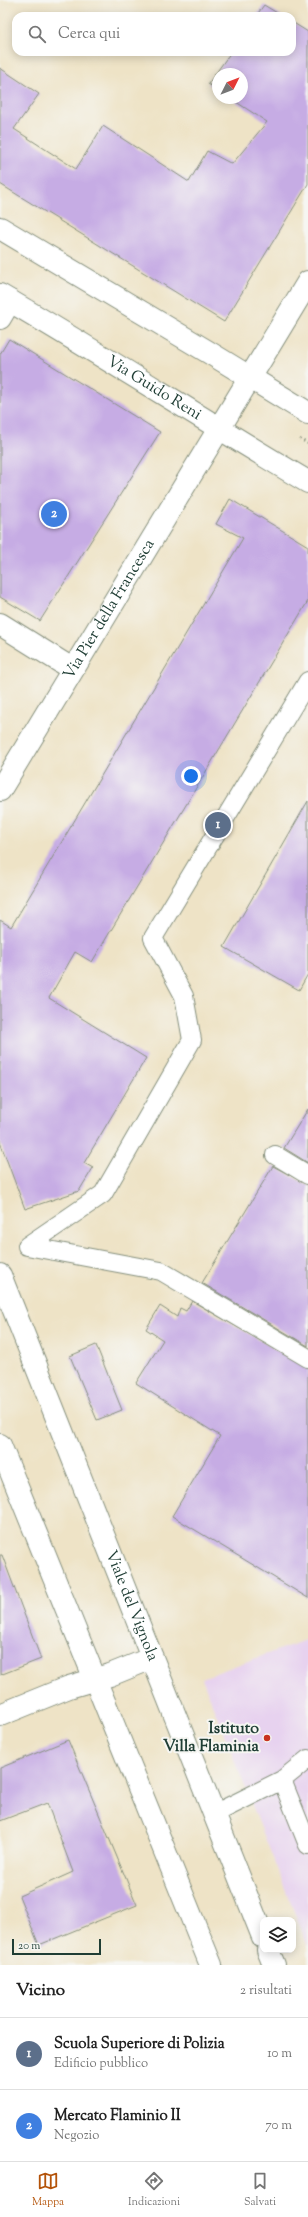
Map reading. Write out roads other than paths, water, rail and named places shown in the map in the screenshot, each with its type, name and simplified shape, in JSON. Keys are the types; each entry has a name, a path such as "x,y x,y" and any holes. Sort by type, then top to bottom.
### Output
{"street":[{"path":"0,228 308,413"},
{"name":"Via Pier della Francesca","path":"0,790 308,282"},
{"name":"Via Guido Reni","path":"3,305 180,402 218,429 308,482"},
{"path":"0,624 72,669"},
{"name":"Viale del Vignola","path":"0,1275 260,1929"},
{"path":"0,1446 211,1965"},
{"path":"0,1715 94,1678 110,1675 152,1658"},
{"path":"269,1953 274,1965"}],"lane":[{"path":"308,681 153,938 184,996 192,1040 103,1194 27,1246 161,1271 308,1358"},
{"path":"275,1155 308,1175"},
{"path":"214,1814 282,1780 308,1759"},
{"path":"282,1780 308,1845"}],"place":[{"name":"Mercato Flaminio II","path":"54,514"},
{"name":"Scuola Superiore di Polizia","path":"218,825"},
{"name":"Istituto Villa Flaminia","path":"267,1738"}]}
